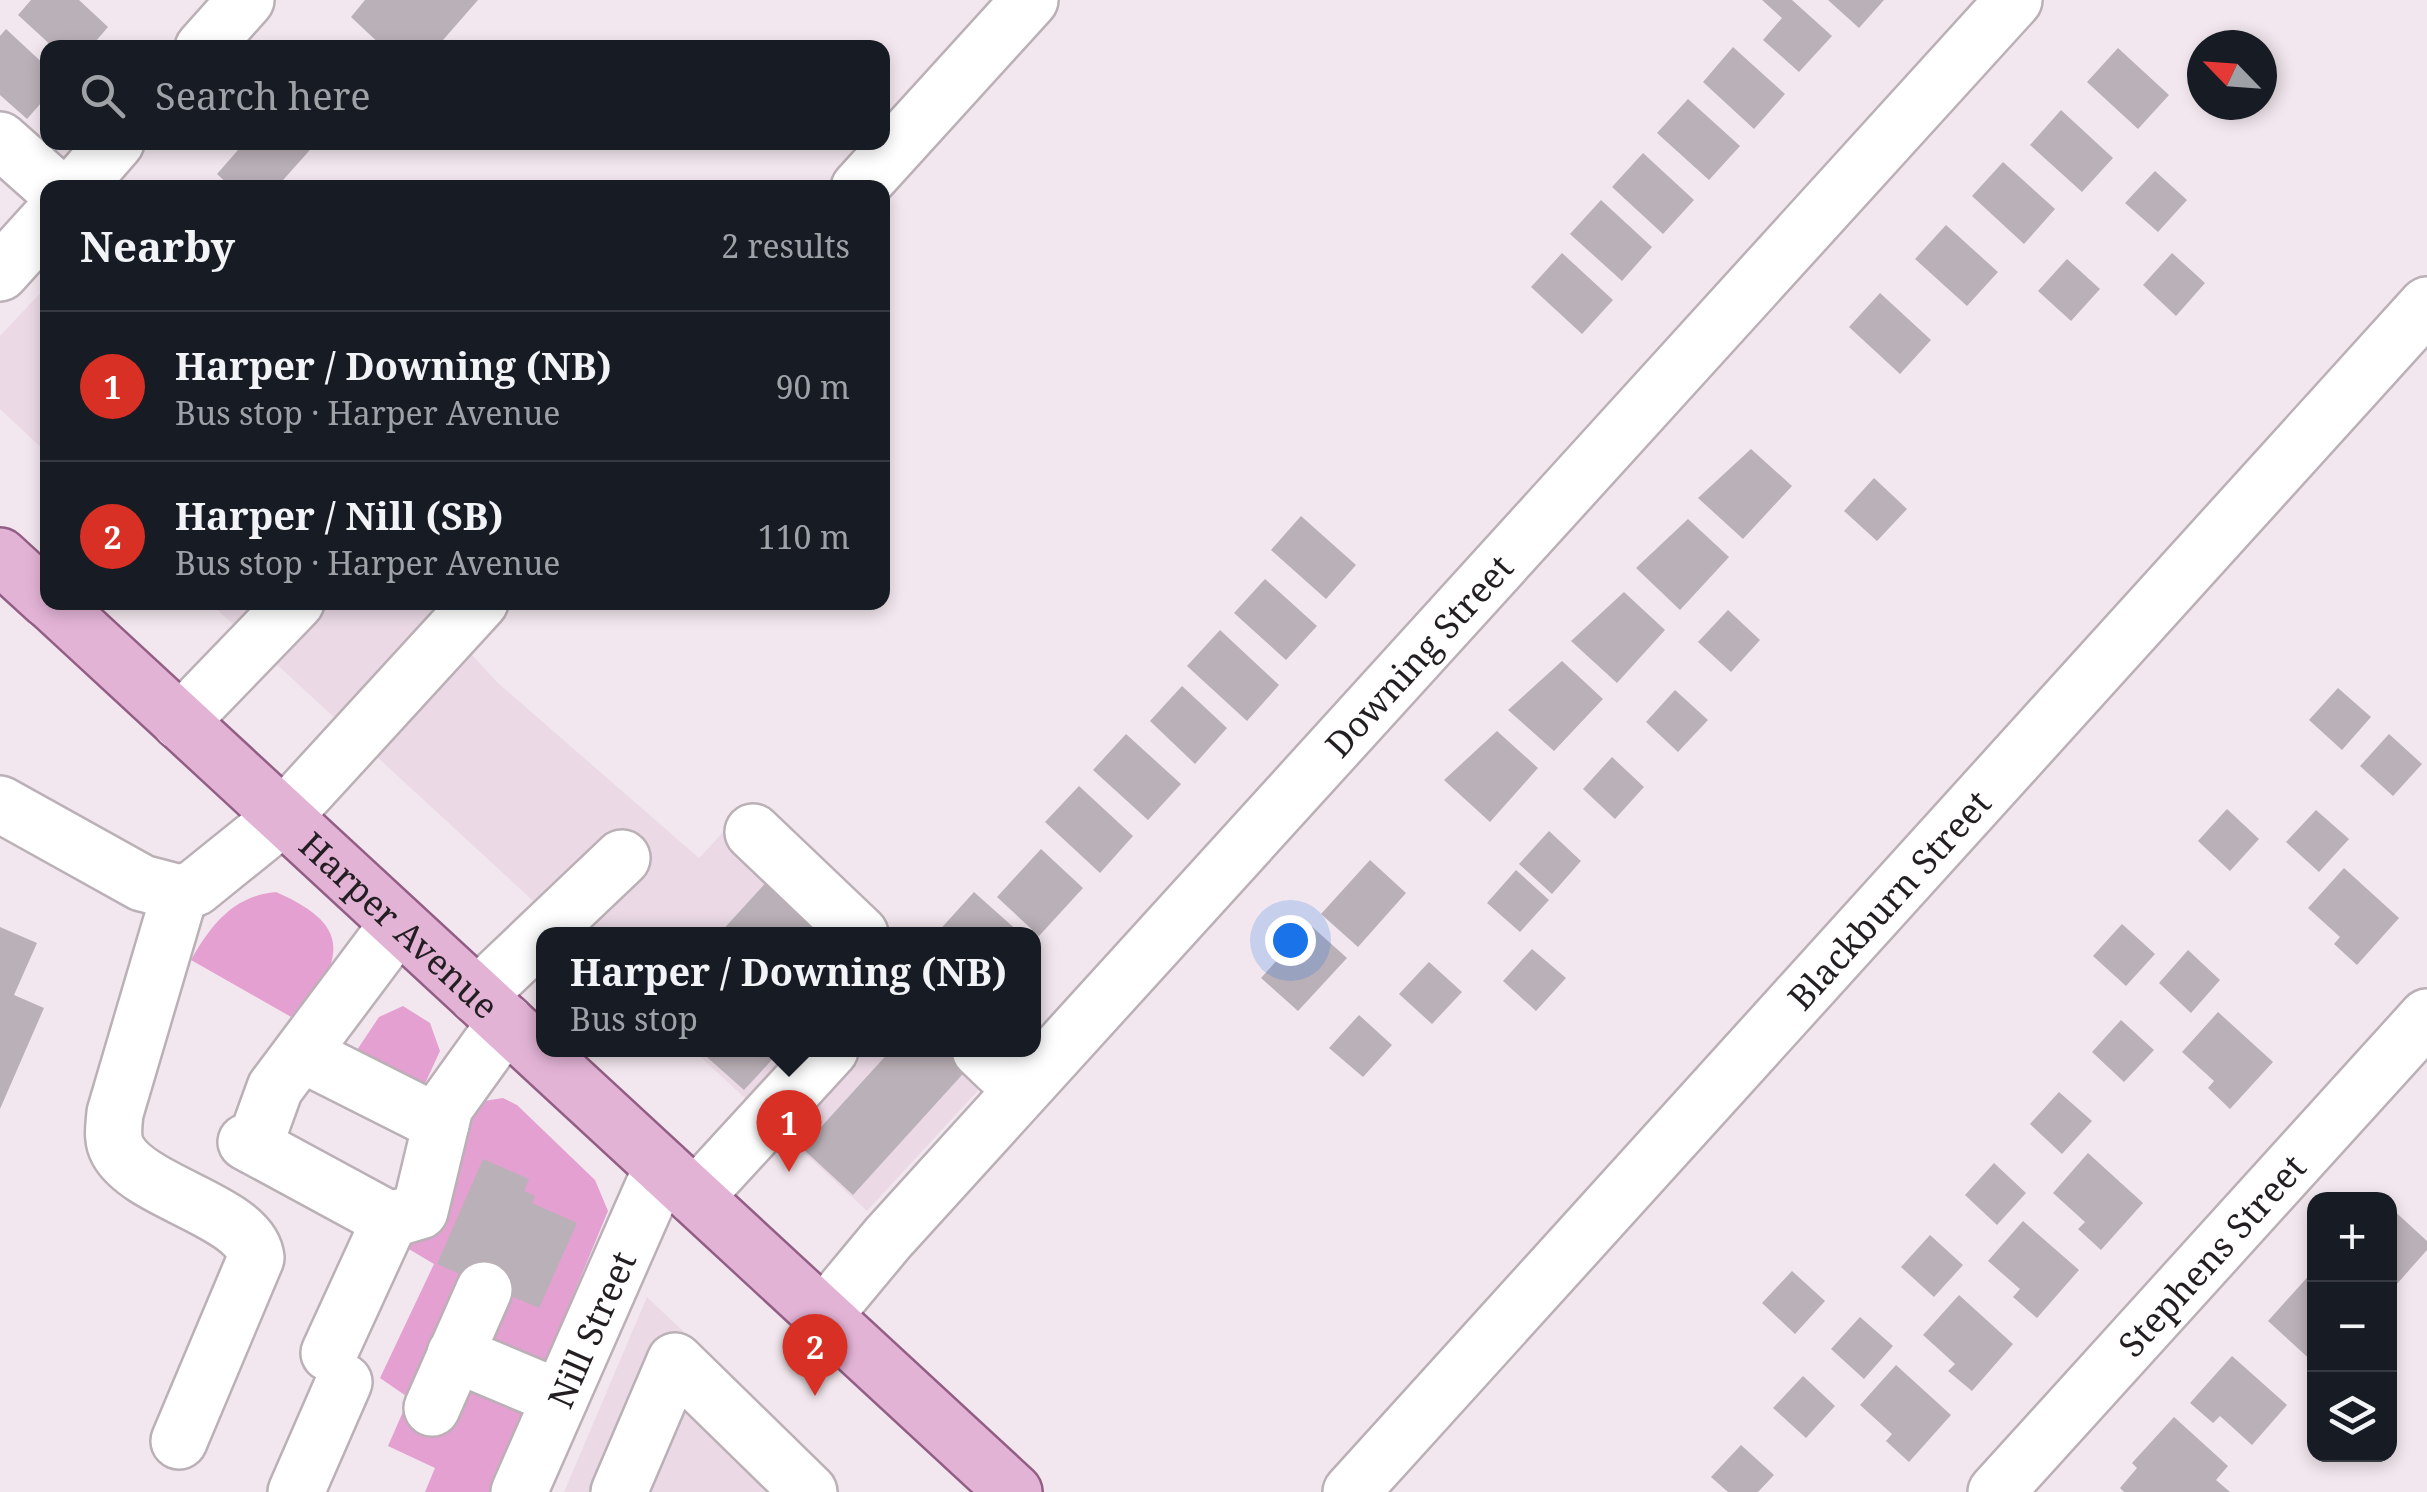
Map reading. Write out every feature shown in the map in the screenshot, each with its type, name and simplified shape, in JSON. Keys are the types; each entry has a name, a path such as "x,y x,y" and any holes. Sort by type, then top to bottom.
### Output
{"main road":[{"name":"Harper Avenue","path":"0,556 40,593"},
{"name":"Harper Avenue","path":"59,610 536,1051"},
{"name":"Harper Avenue","path":"543,1057 1014,1492"}],"street":[{"path":"210,40 246,0"},
{"path":"867,180 1030,0"},
{"name":"Downing Street","path":"824,1315 1022,1090 2014,0"},
{"path":"0,140 40,191"},
{"path":"81,180 109,150"},
{"path":"0,272 40,225"},
{"name":"Blackburn Street","path":"1351,1492 2427,305"},
{"path":"180,722 288,610"},
{"path":"178,1440 256,1258 247,1235 130,1164 113,1137 115,1113 180,893 221,870 283,816 465,610"},
{"path":"0,804 142,882 180,893"},
{"path":"753,832 853,927"},
{"path":"562,927 622,858"},
{"path":"398,924 275,1088 250,1144 390,1220 420,1210 445,1108 491,1009 536,957"},
{"name":"Stephens Street","path":"1996,1492 2427,1017"},
{"path":"302,1054 441,1124"},
{"name":"Nill Street","path":"519,1492 560,1398 678,1182 822,1057"},
{"path":"987,1057 1022,1090"},
{"path":"296,1492 390,1220"},
{"path":"432,1408 484,1290"},
{"path":"455,1354 560,1398"},
{"path":"619,1492 675,1361 809,1492"}],"shaded area":[{"path":"40,293 40,446 0,409 0,336"},
{"path":"218,610 430,610 498,683 699,858 741,813 866,927 561,927"},
{"path":"276,892 320,919 330,933 333,947 324,981 300,1022 191,960 207,935 235,906"},
{"path":"403,1006 430,1023 440,1051 422,1090 355,1053 379,1017"},
{"path":"701,1057 1009,1057 867,1211"},
{"path":"503,1098 517,1105 595,1180 608,1211 492,1492 425,1492 435,1468 388,1446 409,1398 380,1378 434,1264 407,1248 461,1124 478,1102"},
{"path":"647,1297 836,1476 829,1492 564,1492"}],"building":[{"path":"31,0 79,0 108,27 97,40 45,40 18,15"},
{"path":"365,0 478,0 443,40 375,40 351,17"},
{"path":"1762,0 1792,0 1832,36 1799,72 1763,40 1782,18"},
{"path":"1828,0 1884,0 1859,28"},
{"path":"6,29 40,61 40,104 27,119 0,95 0,36"},
{"path":"1733,47 1785,94 1754,129 1703,82"},
{"path":"2118,48 2169,95 2138,129 2087,82"},
{"path":"1688,99 1740,146 1709,180 1657,133"},
{"path":"2061,110 2113,158 2082,192 2030,145"},
{"path":"238,150 310,150 283,180 223,180 217,174"},
{"path":"1643,153 1694,200 1663,234 1612,187"},
{"path":"2003,162 2055,209 2024,244 1972,196"},
{"path":"2155,171 2187,200 2158,232 2125,203"},
{"path":"1601,200 1652,247 1622,281 1570,234"},
{"path":"1946,225 1998,272 1967,306 1915,259"},
{"path":"1562,253 1613,300 1582,334 1531,287"},
{"path":"2172,253 2205,283 2176,316 2143,285"},
{"path":"2067,259 2100,289 2071,321 2038,291"},
{"path":"1880,293 1931,340 1900,374 1849,327"},
{"path":"1751,449 1792,486 1743,539 1698,498"},
{"path":"1874,478 1907,509 1877,541 1844,511"},
{"path":"1301,516 1356,565 1326,599 1271,550"},
{"path":"1688,519 1729,557 1680,610 1636,568"},
{"path":"1265,579 1317,626 1286,660 1234,613"},
{"path":"1624,592 1665,630 1617,683 1571,641"},
{"path":"1728,610 1760,640 1731,672 1698,642"},
{"path":"1220,630 1279,685 1247,721 1187,666"},
{"path":"1562,661 1603,699 1554,751 1508,710"},
{"path":"1182,686 1227,728 1195,764 1150,721"},
{"path":"2338,688 2371,717 2342,750 2309,720"},
{"path":"1675,690 1708,720 1678,752 1646,722"},
{"path":"1497,731 1538,768 1490,822 1444,780"},
{"path":"1126,734 1181,784 1148,820 1093,770"},
{"path":"2389,734 2422,764 2393,796 2360,766"},
{"path":"1612,757 1644,787 1615,819 1583,789"},
{"path":"1079,786 1133,836 1100,873 1045,822"},
{"path":"2227,809 2259,839 2230,871 2198,841"},
{"path":"2316,810 2349,839 2319,872 2286,842"},
{"path":"1549,831 1581,861 1552,894 1519,864"},
{"path":"1041,849 1083,888 1041,934 1041,927 1029,927 997,897"},
{"path":"1370,860 1406,893 1358,947 1321,914"},
{"path":"2344,868 2399,918 2357,965 2334,944 2340,937 2308,908"},
{"path":"1516,870 1549,900 1520,932 1487,903"},
{"path":"771,877 823,925 821,927 725,927"},
{"path":"974,892 1013,927 942,927"},
{"path":"1309,924 1347,958 1298,1011 1261,978"},
{"path":"2122,924 2155,954 2126,986 2093,956"},
{"path":"0,927 37,943 14,995 44,1008 0,1109"},
{"path":"1532,949 1566,978 1536,1011 1503,981"},
{"path":"2188,950 2220,980 2191,1013 2159,983"},
{"path":"1429,962 1462,992 1432,1024 1399,994"},
{"path":"2218,1012 2273,1062 2230,1109 2208,1088 2214,1081 2182,1052"},
{"path":"1359,1015 1392,1045 1363,1077 1329,1048"},
{"path":"2121,1020 2154,1050 2124,1082 2092,1052"},
{"path":"707,1057 775,1057 744,1090"},
{"path":"885,1057 962,1057 971,1065 853,1195 802,1148"},
{"path":"2059,1092 2092,1121 2062,1154 2030,1124"},
{"path":"2088,1153 2143,1203 2101,1250 2078,1229 2085,1222 2053,1193"},
{"path":"483,1159 529,1179 524,1191 535,1196 532,1203 577,1223 539,1308 437,1264"},
{"path":"1994,1163 2026,1193 1997,1225 1965,1195"},
{"path":"2397,1213 2427,1241 2427,1250 2397,1284"},
{"path":"2023,1221 2079,1270 2037,1318 2013,1297 2020,1289 1988,1261"},
{"path":"1930,1235 1963,1265 1934,1297 1901,1267"},
{"path":"1792,1271 1825,1301 1795,1334 1762,1303"},
{"path":"2307,1278 2307,1357 2268,1321"},
{"path":"1959,1295 2013,1344 1972,1391 1948,1371 1955,1364 1923,1335"},
{"path":"1860,1317 1893,1346 1864,1379 1831,1349"},
{"path":"2232,1356 2287,1405 2252,1445 2220,1416 2213,1423 2190,1403"},
{"path":"1896,1365 1951,1415 1909,1462 1886,1441 1892,1434 1860,1405"},
{"path":"1803,1376 1835,1406 1806,1438 1773,1408"},
{"path":"2174,1417 2228,1466 2216,1480 2230,1492 2124,1492 2120,1488 2137,1468 2132,1463"},
{"path":"1741,1445 1774,1475 1758,1492 1728,1492 1711,1477"}],"place":[{"name":"Harper / Downing (NB)","path":"789,1172"},
{"name":"Harper / Nill (SB)","path":"815,1396"}]}
